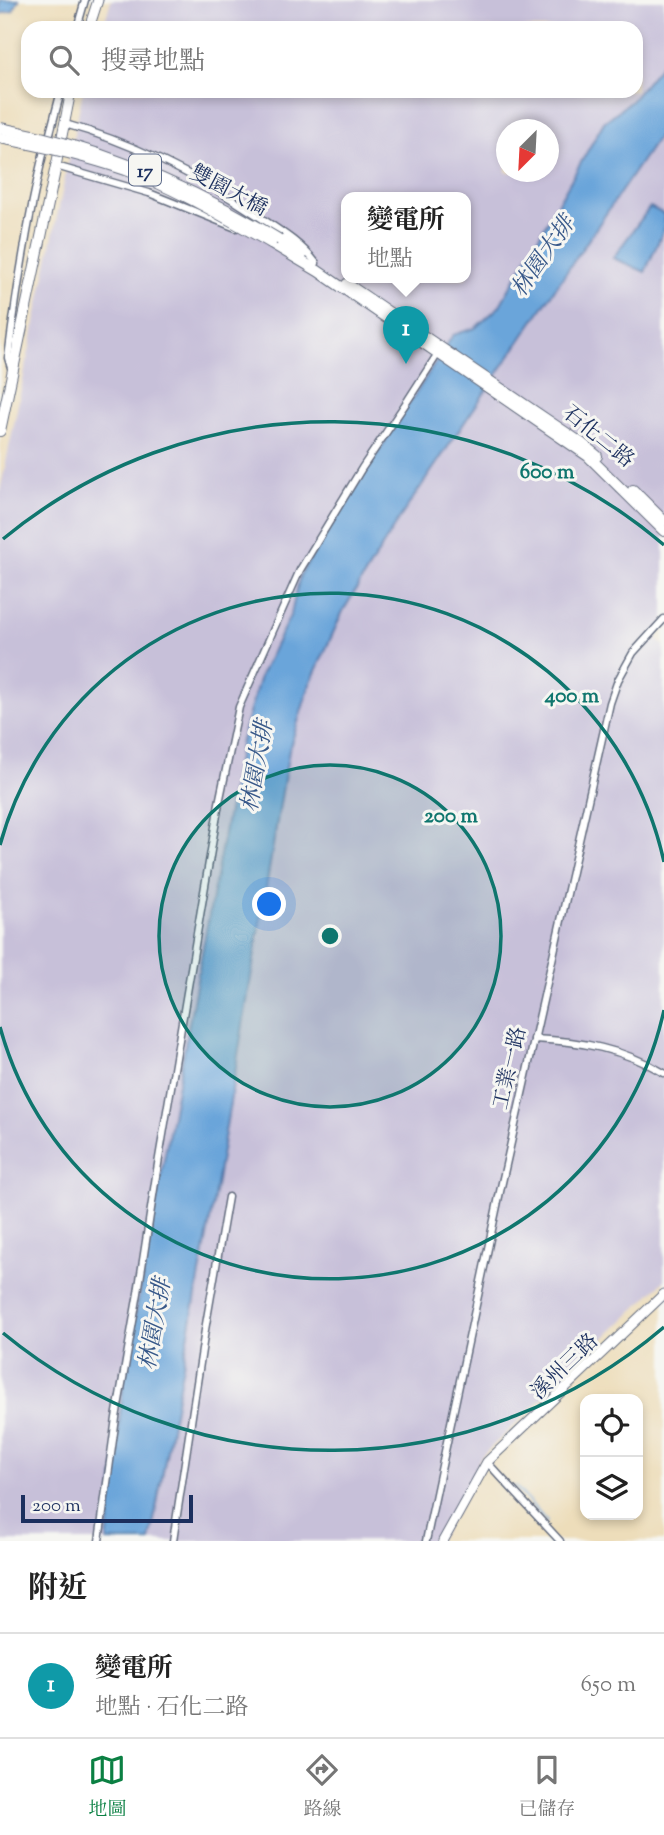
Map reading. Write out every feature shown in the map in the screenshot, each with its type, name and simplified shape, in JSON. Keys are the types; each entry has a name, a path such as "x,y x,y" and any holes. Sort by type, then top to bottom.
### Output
{"main road":[{"name":"雙園大橋","path":"0,128 132,164 214,202 317,267"},
{"name":"雙園大橋","path":"0,138 47,142"},
{"path":"0,431 56,166"},
{"name":"17","path":"317,267 500,392"},
{"name":"石化二路","path":"500,392 581,443 607,464 664,522"},
{"name":"石化二路","path":"500,392 588,456 664,531"}],"street":[{"path":"79,21 85,0"},
{"path":"91,21 98,0"},
{"path":"13,372 8,359 16,293 36,184 59,98"},
{"path":"70,98 56,166 187,207 250,235 295,263 317,267"},
{"path":"65,124 158,158 213,186 298,244 317,267"},
{"path":"99,1541 116,1418 156,1176 219,803 239,707 300,570 434,349"},
{"name":"工業一路","path":"426,1541 610,702 618,680 633,653 664,619"},
{"path":"534,1039 564,1040 621,1052 664,1073"},
{"path":"173,1541 228,1197"},
{"name":"溪州三路","path":"443,1541 487,1462 664,1294"},
{"path":"487,1462 560,1541"}],"shaded area":[{"path":"111,0 664,0 664,628 656,637 664,646 664,1281 480,1458 461,1505 438,1541 0,1541 0,491 82,98 643,98 643,21 105,21"}],"water":[{"path":"0,0 19,0 13,11 0,14"},
{"name":"林園大排","path":"664,61 664,128 397,522 343,611 310,684 289,750 213,1204 150,1541 107,1541 124,1377 241,741 260,676 291,614 300,575 453,335 475,328 499,307 604,122 633,98 643,98 643,86"},
{"path":"650,207 664,214 664,229 645,272 613,258"}],"waterway":[{"path":"515,1486 547,1522"}],"place":[{"name":"變電所","path":"406,364"}]}
